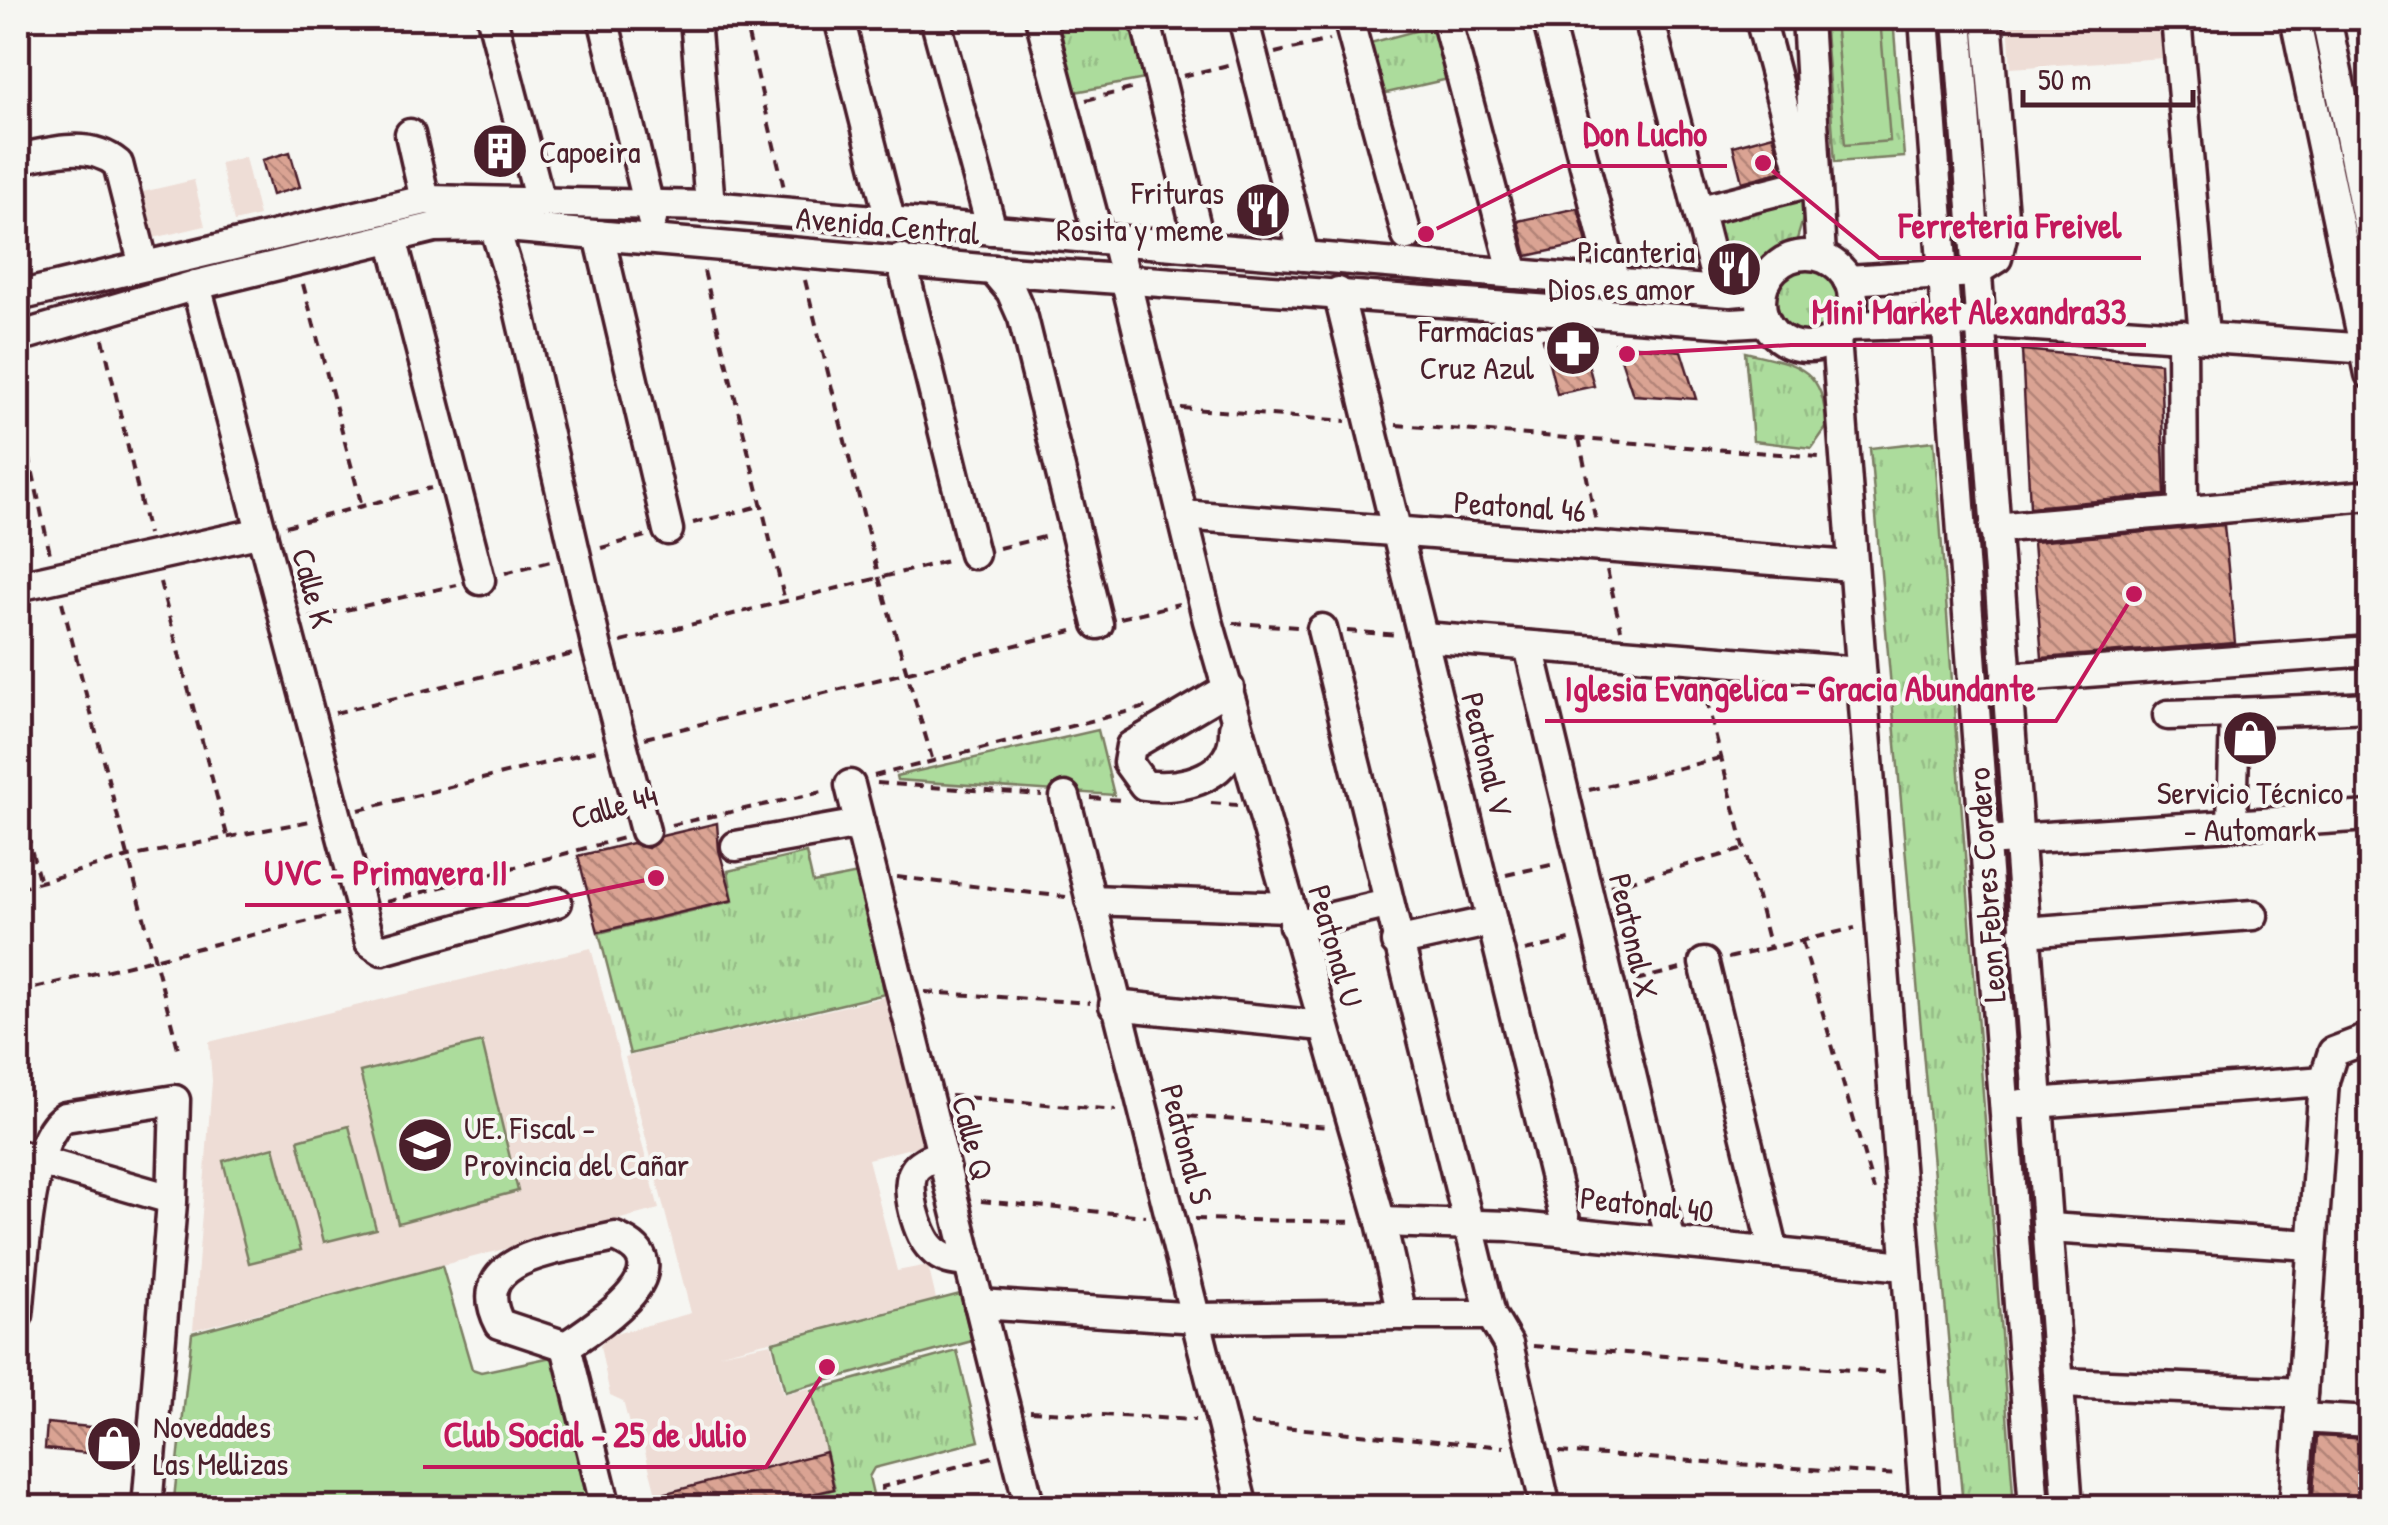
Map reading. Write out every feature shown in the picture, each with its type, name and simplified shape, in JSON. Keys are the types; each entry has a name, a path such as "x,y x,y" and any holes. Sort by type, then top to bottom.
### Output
{"street":[{"path":"492,18 540,202"},
{"path":"603,18 656,240"},
{"path":"695,18 710,206"},
{"path":"839,18 890,220"},
{"path":"935,18 992,230"},
{"name":"Peatonal U","path":"1040,18 1107,240 1124,276 1202,598 1381,1222 1402,1315"},
{"path":"1145,18 1201,248"},
{"path":"1242,18 1304,256"},
{"path":"1348,18 1407,236"},
{"path":"1446,18 1514,274"},
{"path":"1547,18 1615,282"},
{"path":"1649,18 1719,291"},
{"path":"1701,210 1804,184 1760,18"},
{"path":"1807,18 1821,256"},
{"name":"Leon Febres Cordero","path":"1924,18 2034,1508"},
{"name":"Leon Febres Cordero","path":"1958,18 1977,322 2050,1228 2068,1508"},
{"path":"1848,280 1975,272 1997,258 2004,228 1987,18"},
{"path":"2176,18 2193,336 2184,510"},
{"path":"1925,1508 1844,459 1841,332 1854,303 1848,280 1821,256 1798,256 1782,262 1762,290 1765,321 1788,344 1821,346 1841,332 1977,322 2193,336 2368,357 2295,18"},
{"path":"2326,18 2370,235"},
{"path":"410,134 425,200"},
{"path":"18,158 87,148 106,153 118,164 144,266"},
{"name":"Avenida Central","path":"18,296 425,200 710,206 1719,291 1762,290"},
{"path":"494,226 516,296 597,648 645,831"},
{"name":"Avenida Central","path":"18,337 196,285 434,227 494,226 993,270 1124,276 1732,323 1765,321"},
{"path":"599,235 668,530"},
{"path":"392,238 480,580"},
{"path":"901,259 974,554"},
{"path":"993,270 1011,292 1023,318 1098,624"},
{"name":"Calle K","path":"196,285 370,942 382,950 558,902"},
{"name":"Peatonal V","path":"1338,292 1568,1232"},
{"path":"1994,528 2370,495"},
{"name":"Peatonal 46","path":"1182,515 1852,566"},
{"path":"18,586 262,532"},
{"path":"1322,629 1490,1315 1508,1344 1546,1508"},
{"path":"1422,637 1860,672"},
{"name":"Peatonal X","path":"1529,646 1670,1242"},
{"path":"2006,678 2370,651"},
{"path":"2168,715 2370,706"},
{"path":"2232,824 2235,714"},
{"name":"Calle Q","path":"850,786 1030,1508"},
{"name":"Peatonal S","path":"1066,797 1114,1005 1198,1318 1243,1508"},
{"path":"1984,841 2370,816"},
{"path":"736,846 860,824"},
{"path":"1090,900 1291,916 1388,904"},
{"path":"2024,932 2253,915"},
{"path":"1396,942 1492,921"},
{"path":"1704,964 1774,1253"},
{"path":"1114,1005 1324,1026"},
{"path":"2294,1508 2324,1081 2333,1052 2370,1038"},
{"path":"2005,1106 2324,1081"},
{"path":"18,1315 28,1158 54,1124 66,1116 171,1097 178,1104 147,1508"},
{"path":"941,1154 916,1166 911,1176 919,1224 929,1246 948,1260 968,1262"},
{"path":"28,1158 170,1198"},
{"name":"Peatonal 40","path":"1381,1222 1468,1223 1905,1266"},
{"path":"2050,1228 2312,1245"},
{"path":"615,1237 627,1242 642,1270 638,1290 566,1346 500,1324 490,1306 489,1288 496,1274 527,1259 597,1241 615,1237"},
{"path":"979,1304 1198,1318 1490,1315"},
{"path":"566,1346 606,1508"},
{"path":"2060,1383 2301,1405 2370,1422"}],"path":[{"path":"744,18 790,212"},
{"path":"697,244 785,601"},
{"path":"298,262 362,506"},
{"path":"811,298 879,578 932,758"},
{"path":"18,402 55,577 179,1052"},
{"path":"1156,406 1844,459"},
{"path":"262,532 457,482"},
{"path":"286,623 480,580 764,505"},
{"path":"311,720 1074,529"},
{"path":"18,888 129,857 336,816 1202,598"},
{"path":"1696,659 1770,948"},
{"name":"Calle 44","path":"18,992 360,908 645,831 850,786 932,758 1154,705"},
{"path":"1565,796 1721,758"},
{"path":"18,799 40,883"},
{"path":"1588,892 1745,849"},
{"path":"1482,880 1580,858"},
{"path":"872,874 1090,900"},
{"path":"1610,986 1879,923"},
{"path":"1501,956 1597,934"},
{"path":"1802,940 1882,1217 1901,1221"},
{"path":"900,990 1114,1005"},
{"path":"1508,1344 1914,1374"},
{"path":"1006,1410 1222,1421 1533,1450 1922,1477"},
{"path":"887,1508 882,1487 1016,1451"}],"shaded area":[{"path":"2008,18 2162,18 2164,58 2011,68"},
{"path":"245,157 259,216 234,222 220,163"},
{"path":"194,180 205,226 145,240 134,194"},
{"name":"UE. Fiscal - Provincia del Cañar","path":"591,948 659,1209 193,1330 212,1081 209,1042"},
{"path":"897,994 930,1143 868,1159 897,1271 928,1265 936,1299 718,1354 771,1343 783,1394 810,1388 825,1452 656,1494 644,1448 635,1447 623,1401 610,1395 600,1346 608,1336 691,1313 625,1057"}],"green space":[{"path":"1057,18 1139,18 1150,78 1075,92"},
{"path":"1824,18 1893,18 1904,157 1835,162"},
{"path":"1835,18 1880,18 1890,141 1845,145"},
{"path":"1441,24 1457,77 1382,94 1368,49 1370,43"},
{"path":"1805,192 1807,206 1794,249 1778,256 1759,276 1722,282 1709,214"},
{"path":"1807,260 1823,263 1836,272 1845,285 1845,317 1836,330 1823,339 1807,342 1791,339 1778,330 1769,317 1766,301 1769,285 1778,272 1791,263"},
{"path":"1745,352 1793,365 1813,380 1820,392 1826,428 1812,448 1753,441"},
{"path":"1934,441 2014,1507 1963,1507 1870,448"},
{"path":"1098,730 1114,795 897,780 896,776"},
{"path":"806,853 813,883 858,874 885,994 630,1054 599,933 733,901 728,871"},
{"path":"482,1042 518,1191 398,1223 360,1072"},
{"path":"349,1126 376,1229 324,1242 298,1140"},
{"path":"274,1147 301,1250 249,1263 223,1161"},
{"path":"442,1266 472,1369 481,1372 561,1355 601,1508 173,1508 192,1333"},
{"path":"960,1294 972,1341 785,1392 773,1342"},
{"path":"957,1351 979,1441 874,1468 869,1477 876,1507 791,1507 791,1500 835,1489 812,1391"}],"building":[{"name":"Capoeira","path":"504,134 512,164 484,170 478,140"},
{"path":"1773,135 1783,171 1742,182 1733,146"},
{"path":"290,152 300,187 272,195 262,160"},
{"name":"Frituras Rosita y meme","path":"1270,194 1277,220 1247,228 1239,203"},
{"path":"1578,208 1587,243 1527,256 1518,221"},
{"path":"1543,339 1582,341 1594,386 1557,394"},
{"path":"1616,344 1681,351 1696,399 1633,395"},
{"path":"2022,350 2160,363 2165,495 2030,507"},
{"path":"2224,525 2235,643 2042,658 2033,542"},
{"path":"717,823 719,850 733,900 598,932 578,856 632,843 648,848 662,836"},
{"path":"47,1423 122,1430 119,1456 45,1449"},
{"path":"2317,1436 2370,1439 2370,1508 2312,1508"},
{"path":"826,1452 834,1489 790,1499 790,1508 635,1508 635,1501"}],"place":[{"name":"Capoeira","path":"500,151"},
{"name":"Ferreteria Freivel","path":"1763,163"},
{"name":"Frituras Rosita y meme","path":"1263,210"},
{"name":"Don Lucho","path":"1426,234"},
{"name":"Picanteria Dios es amor","path":"1734,269"},
{"name":"Farmacias Cruz Azul","path":"1573,348"},
{"name":"Mini Market Alexandra33","path":"1627,354"},
{"name":"Iglesia Evangelica - Gracia Abundante","path":"2134,594"},
{"name":"Servicio Técnico - Automark","path":"2250,738"},
{"name":"UVC - Primavera II","path":"656,878"},
{"name":"UE. Fiscal - Provincia del Cañar","path":"425,1145"},
{"name":"Club Social - 25 de Julio","path":"827,1367"},
{"name":"Novedades Las Mellizas","path":"114,1444"}]}
